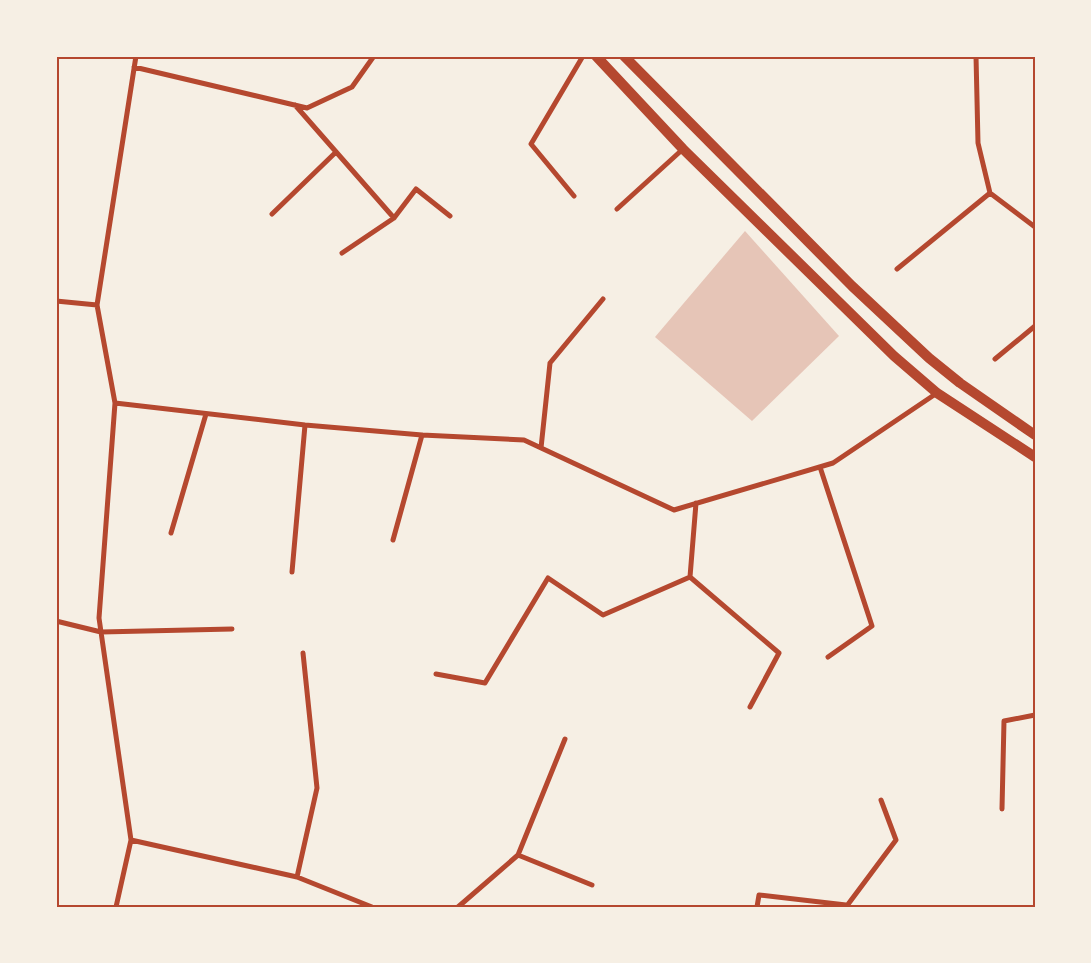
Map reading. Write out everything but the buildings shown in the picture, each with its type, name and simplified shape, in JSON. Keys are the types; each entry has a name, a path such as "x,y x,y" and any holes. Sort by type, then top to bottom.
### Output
{"main road":[{"path":"596,56 683,148 894,356 937,393 1035,457"},
{"path":"624,56 845,279 928,358 960,383 1035,435"}],"street":[{"path":"116,907 132,840 99,618 115,403 97,305 136,56"},
{"path":"134,67 307,108 352,87 374,56"},
{"path":"574,196 531,144 584,56"},
{"path":"976,56 978,142 990,192 1035,227"},
{"path":"295,105 394,218"},
{"path":"617,209 683,148"},
{"path":"272,214 336,152"},
{"path":"342,253 394,218 416,189 450,216"},
{"path":"897,269 990,192"},
{"path":"541,448 550,363 604,299"},
{"path":"56,300 97,305"},
{"path":"995,359 1035,326"},
{"path":"115,403 305,426 524,440 674,510 833,463 937,393"},
{"path":"171,533 206,414"},
{"path":"292,572 305,426"},
{"path":"393,540 422,434"},
{"path":"820,467 872,626 828,657"},
{"path":"690,577 696,503"},
{"path":"436,674 485,683 548,578 603,615 690,577"},
{"path":"690,577 779,653 750,706"},
{"path":"56,621 101,632 232,629"},
{"path":"297,877 318,788 303,653"},
{"path":"1002,809 1004,721 1035,715"},
{"path":"458,907 518,854 565,739"},
{"path":"756,907 760,895 846,906 896,840 880,800"},
{"path":"132,840 297,877 372,907"},
{"path":"518,854 592,884"}]}
